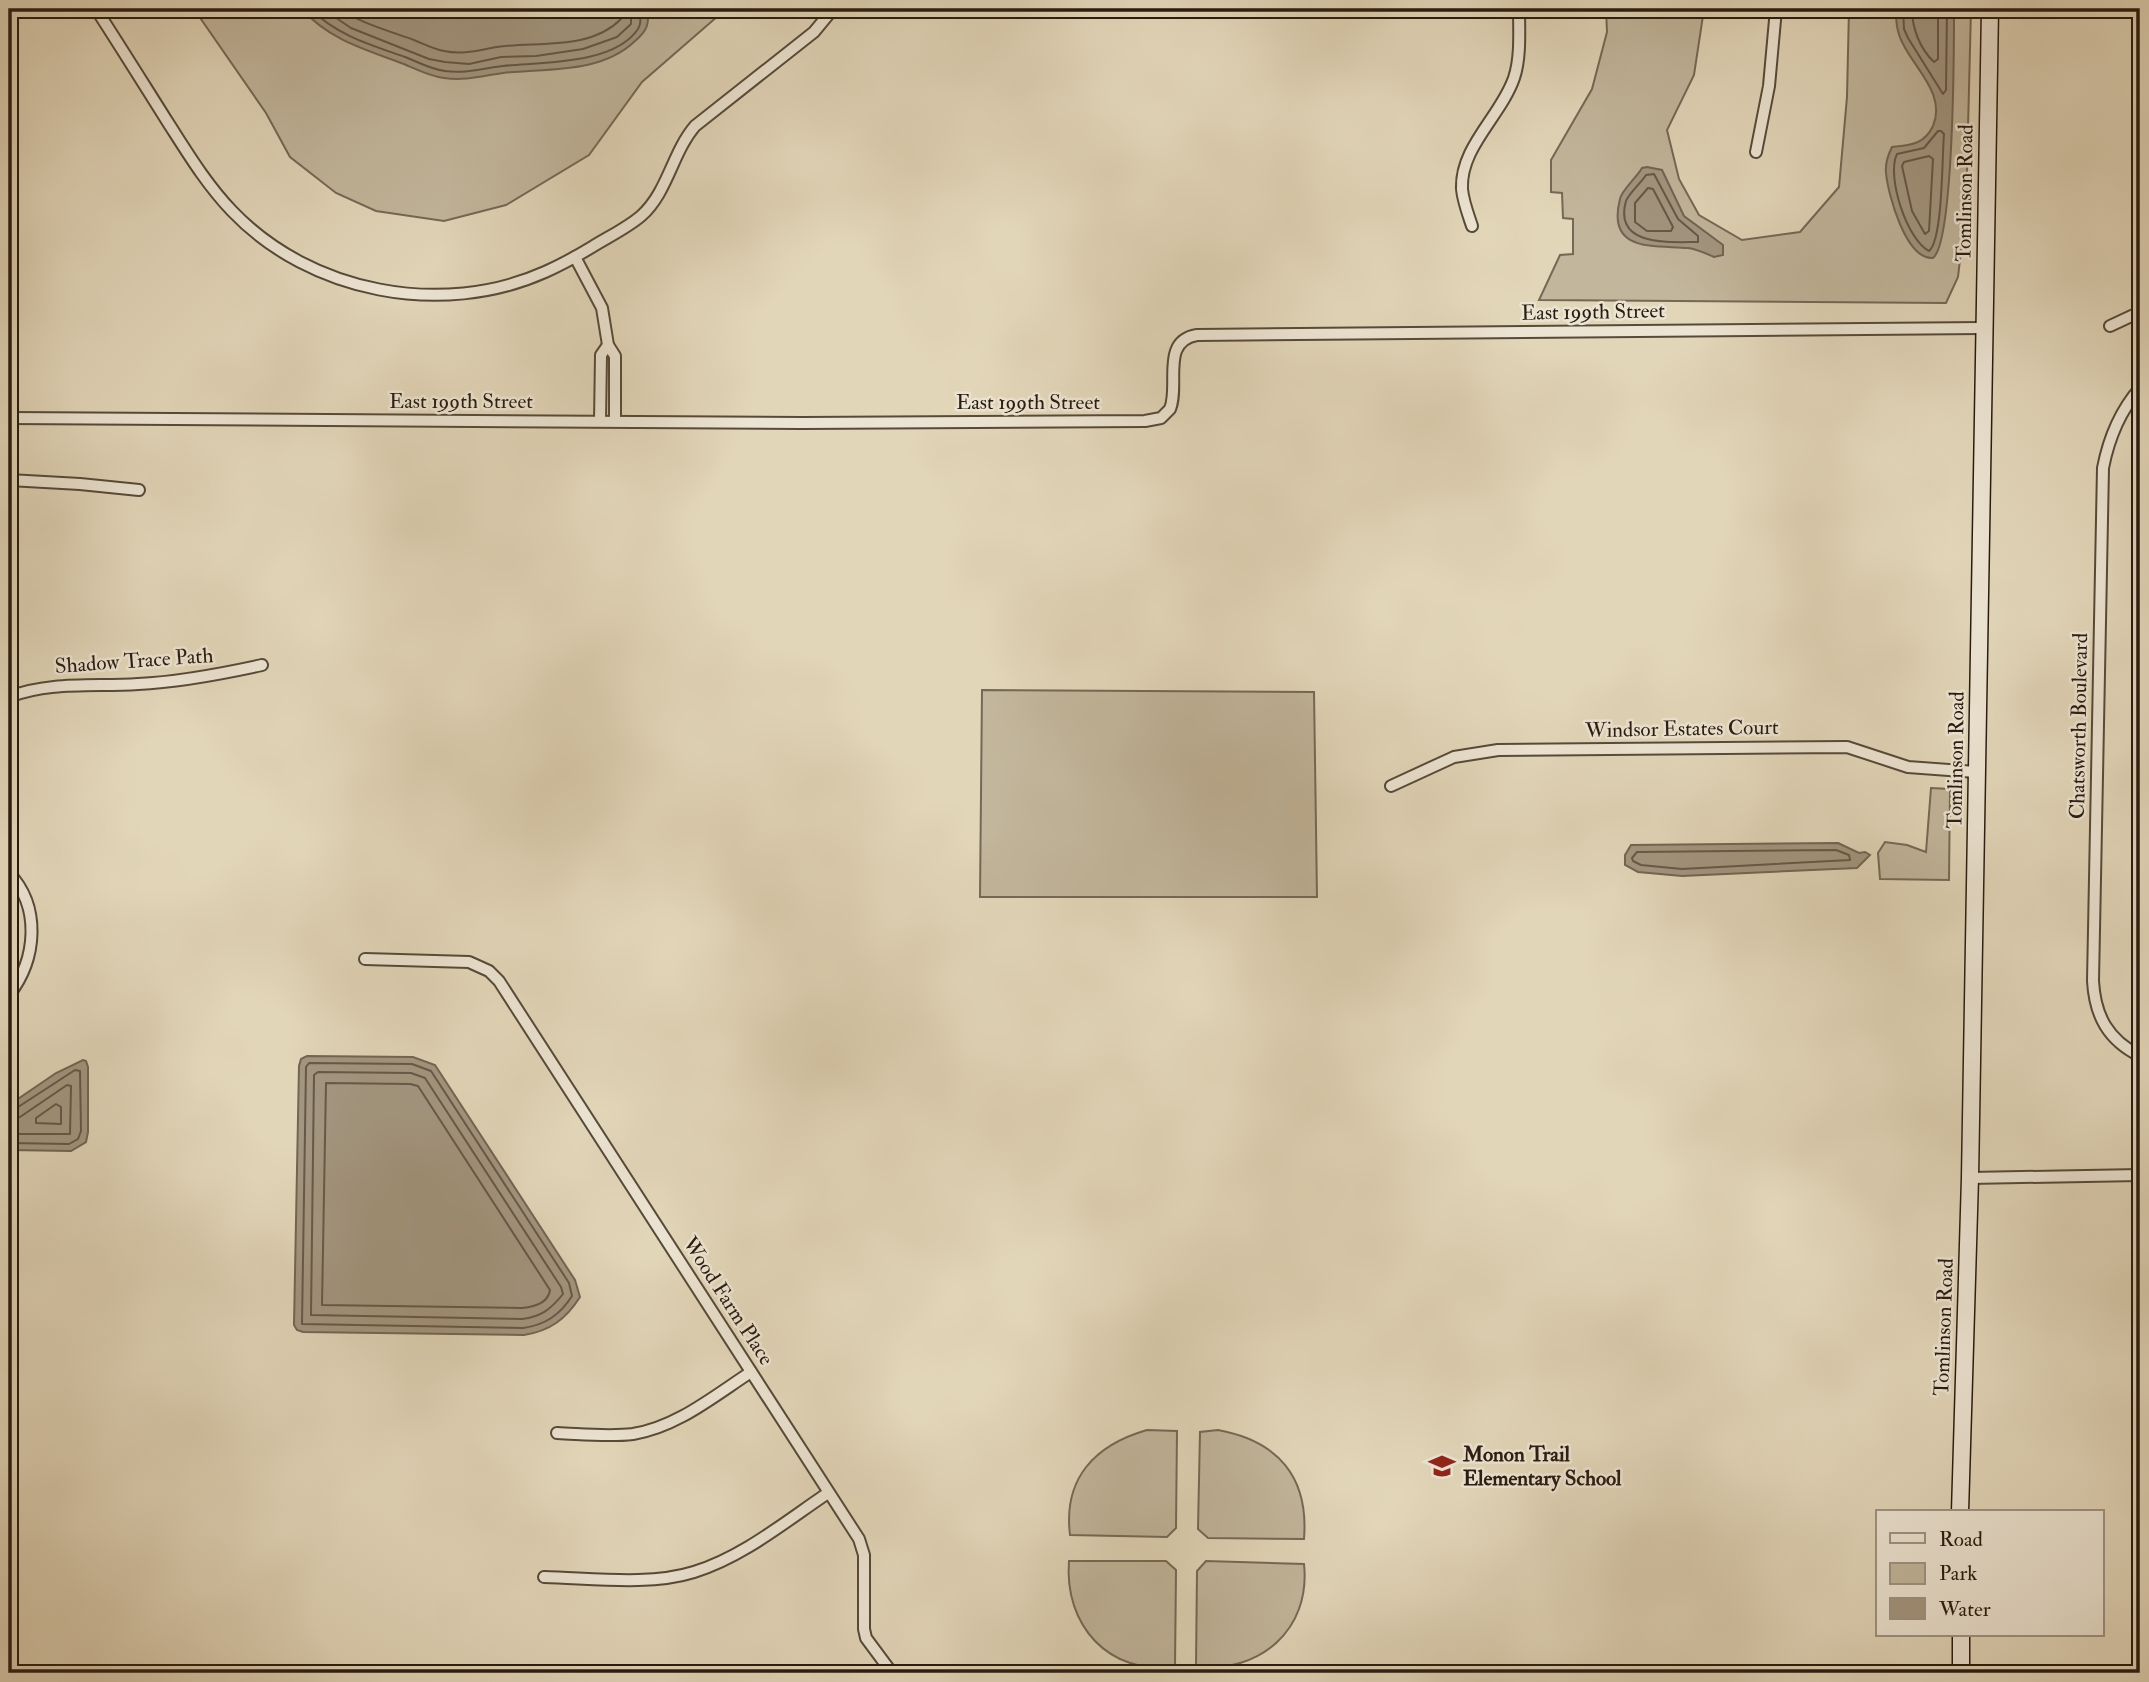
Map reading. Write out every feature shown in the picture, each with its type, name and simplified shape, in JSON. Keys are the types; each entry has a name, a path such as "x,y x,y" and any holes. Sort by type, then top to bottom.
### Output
{"street":[{"path":"96,9 197,167 220,198 259,236 307,265 340,279 380,290 442,295 484,290 544,273 640,216 657,198 687,136 695,126 814,32 833,9"},
{"path":"1472,226 1462,191 1466,164 1505,98 1515,75 1519,9"},
{"path":"1756,152 1769,86 1776,9"},
{"name":"Tomlinson Road","path":"1960,1510 1970,1178 1990,9"},
{"path":"575,257 602,308 608,345 615,355 615,421"},
{"path":"2110,326 2140,312"},
{"name":"East 199th Street","path":"9,418 802,423 1154,420 1166,413 1172,403 1175,352 1184,340 1197,335 1983,328"},
{"path":"600,421 601,355 608,345"},
{"name":"Chatsworth Boulevard","path":"2140,388 2112,433 2103,468 2094,981 2097,1007 2103,1024 2121,1044 2140,1056"},
{"path":"9,480 139,490"},
{"name":"Shadow Trace Path","path":"9,697 37,687 140,684 228,673 262,665"},
{"name":"Windsor Estates Court","path":"1391,786 1454,757 1498,750 1847,747 1908,767 1976,772"},
{"path":"9,873 25,894 33,928 20,977 9,995"},
{"name":"Wood Farm Place","path":"365,959 458,961 482,967 493,975 505,990 862,1546 866,1638 892,1673"},
{"path":"1970,1178 2140,1175"},
{"path":"557,1433 622,1435 655,1429 683,1416 751,1372"},
{"path":"544,1577 648,1579 693,1572 736,1554 828,1493"},
{"path":"1961,1636 1961,1673"}],"green space":[{"path":"194,9 726,9 642,82 589,155 506,205 444,221 376,211 336,193 290,157 266,113"},
{"path":"1606,9 1704,9 1694,75 1667,130 1679,179 1699,215 1742,240 1800,232 1839,187 1847,97 1849,9 1971,9 1966,208 1958,277 1946,303 1539,300 1560,255 1573,254 1573,219 1563,218 1562,193 1551,192 1551,160 1592,89 1607,32"},
{"path":"982,690 1314,692 1317,897 980,897"},
{"path":"1931,788 1950,789 1949,880 1880,879 1878,853 1885,842 1907,845 1926,852"},
{"path":"1147,1430 1177,1431 1176,1528 1167,1537 1070,1535 1072,1497 1086,1467 1112,1445"},
{"path":"1218,1430 1257,1443 1285,1465 1295,1480 1301,1497 1304,1539 1208,1538 1198,1529 1200,1432"},
{"path":"1069,1561 1166,1561 1176,1570 1175,1667 1129,1663 1111,1654 1095,1641 1074,1606 1069,1584"},
{"path":"1206,1561 1304,1564 1304,1588 1299,1609 1290,1627 1277,1642 1241,1663 1196,1667 1197,1571"}],"water":[{"path":"302,9 646,9 648,23 645,31 621,52 590,64 452,79 428,74 349,43 324,29"},
{"path":"1896,9 1954,9 1949,181 1940,244 1933,258 1923,256 1907,238 1900,225 1887,183 1886,166 1892,147 1911,144 1925,137 1933,126 1936,113 1931,89 1902,43 1897,28"},
{"path":"1642,168 1662,170 1684,216 1723,245 1723,255 1714,257 1691,249 1636,243 1620,229 1618,216 1623,192"},
{"path":"1838,843 1870,855 1857,868 1682,876 1638,872 1625,865 1625,855 1631,845"},
{"path":"307,1056 413,1057 435,1065 575,1280 580,1297 569,1312 549,1327 524,1335 297,1330 294,1325 299,1066 301,1059"},
{"path":"83,1060 88,1067 86,1142 71,1151 9,1150 9,1105 56,1073"}],"place":[{"name":"Monon Trail Elementary School","path":"1442,1466"}]}
